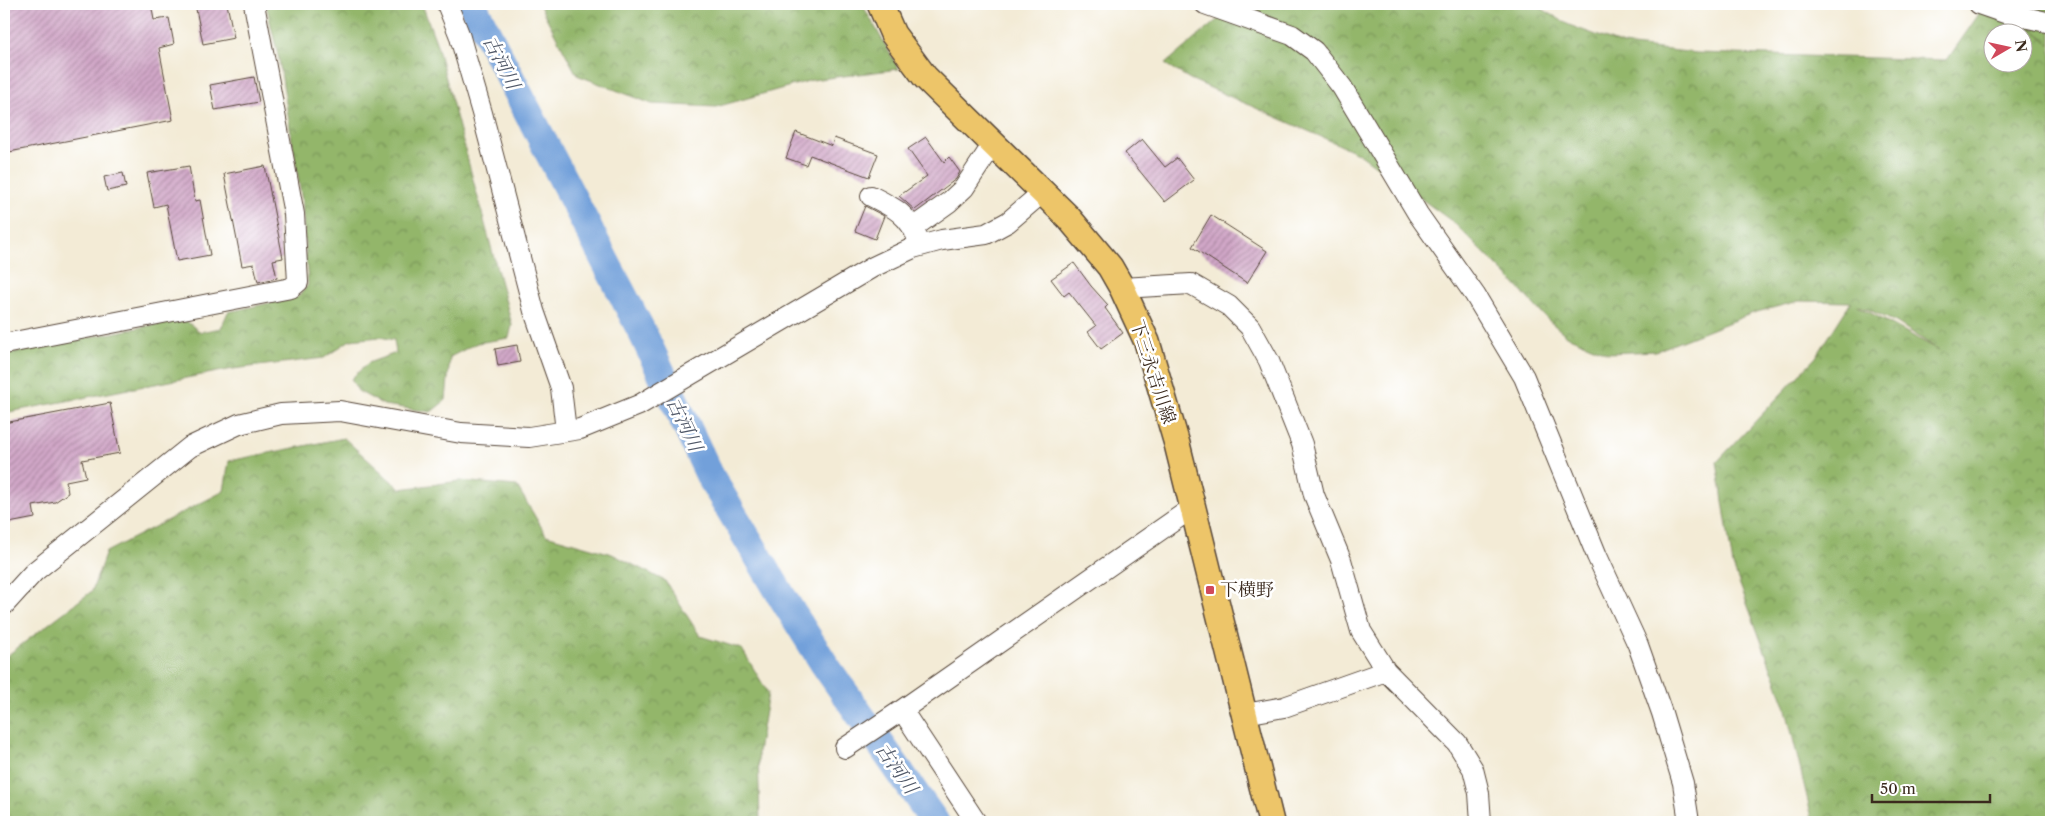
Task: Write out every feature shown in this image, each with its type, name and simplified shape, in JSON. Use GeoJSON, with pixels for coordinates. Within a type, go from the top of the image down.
{"type":"FeatureCollection","features":[{"type":"Feature","properties":{"kind":"main road","name":"下三永吉川線"},"geometry":{"type":"LineString","coordinates":[[880,4],[893,34],[925,77],[1068,217],[1110,267],[1122,288],[1147,342],[1176,444],[1271,822]]}},
{"type":"Feature","properties":{"kind":"street"},"geometry":{"type":"LineString","coordinates":[[4,344],[291,288],[298,282],[294,214],[254,4]]}},
{"type":"Feature","properties":{"kind":"street"},"geometry":{"type":"LineString","coordinates":[[447,4],[459,34],[479,104],[534,311],[561,388],[566,431]]}},
{"type":"Feature","properties":{"kind":"street"},"geometry":{"type":"LineString","coordinates":[[1205,4],[1292,35],[1314,51],[1342,87],[1418,214],[1475,295],[1524,377],[1597,556],[1638,645],[1662,713],[1683,783],[1689,822]]}},
{"type":"Feature","properties":{"kind":"street"},"geometry":{"type":"LineString","coordinates":[[1979,4],[2005,13],[2051,23]]}},
{"type":"Feature","properties":{"kind":"street"},"geometry":{"type":"LineString","coordinates":[[914,227],[949,202],[964,188],[993,144]]}},
{"type":"Feature","properties":{"kind":"street"},"geometry":{"type":"LineString","coordinates":[[4,605],[34,572],[190,447],[239,424],[281,414],[340,411],[461,433],[529,437],[580,429],[639,405],[873,267],[920,246],[942,240],[986,234],[1008,222],[1043,192]]}},
{"type":"Feature","properties":{"kind":"street"},"geometry":{"type":"LineString","coordinates":[[871,196],[896,208],[914,227],[920,246]]}},
{"type":"Feature","properties":{"kind":"street"},"geometry":{"type":"LineString","coordinates":[[1122,288],[1191,284],[1229,306],[1250,327],[1269,361],[1302,444],[1314,495],[1341,560],[1361,631],[1386,671],[1457,743],[1474,769],[1479,793],[1481,822]]}},
{"type":"Feature","properties":{"kind":"street"},"geometry":{"type":"LineString","coordinates":[[845,748],[900,712],[1192,508]]}},
{"type":"Feature","properties":{"kind":"street"},"geometry":{"type":"LineString","coordinates":[[1245,714],[1284,708],[1386,671]]}},
{"type":"Feature","properties":{"kind":"street"},"geometry":{"type":"LineString","coordinates":[[900,712],[976,822]]}},
{"type":"Feature","properties":{"kind":"green space"},"geometry":{"type":"Polygon","coordinates":[[[266,4],[422,4],[437,45],[512,325],[509,338],[477,343],[450,357],[446,400],[431,412],[384,405],[358,391],[351,379],[368,363],[396,353],[394,340],[380,337],[350,340],[324,358],[233,369],[4,413],[4,354],[184,319],[200,332],[221,328],[228,312],[298,297],[308,285],[302,201],[279,60],[266,4]]]}},
{"type":"Feature","properties":{"kind":"green space"},"geometry":{"type":"Polygon","coordinates":[[[539,4],[862,4],[899,69],[812,80],[716,107],[652,104],[577,75],[539,4]]]}},
{"type":"Feature","properties":{"kind":"green space"},"geometry":{"type":"Polygon","coordinates":[[[1236,4],[1534,4],[1569,25],[1623,45],[1697,53],[1947,60],[1986,4],[2007,4],[2026,22],[1982,22],[1982,72],[2032,72],[2032,28],[2050,45],[2032,27],[2032,22],[2028,22],[2010,4],[2051,4],[2051,822],[1813,822],[1785,705],[1733,566],[1717,462],[1816,357],[1851,302],[1799,301],[1753,313],[1656,351],[1608,353],[1567,336],[1547,319],[1453,222],[1358,153],[1190,79],[1165,64],[1236,4]],[[1858,305],[1939,350],[1896,322],[1858,305]]]}},
{"type":"Feature","properties":{"kind":"green space"},"geometry":{"type":"Polygon","coordinates":[[[344,438],[400,489],[460,481],[517,486],[546,535],[612,554],[665,581],[700,636],[742,649],[768,693],[758,752],[760,822],[4,822],[4,658],[92,591],[106,552],[224,491],[229,461],[344,438]]]}},
{"type":"Feature","properties":{"kind":"building"},"geometry":{"type":"Polygon","coordinates":[[[4,4],[151,4],[154,20],[169,18],[174,44],[159,48],[173,120],[4,153],[4,4]]]}},
{"type":"Feature","properties":{"kind":"building"},"geometry":{"type":"Polygon","coordinates":[[[195,4],[227,4],[234,38],[203,44],[195,4]]]}},
{"type":"Feature","properties":{"kind":"building"},"geometry":{"type":"Polygon","coordinates":[[[254,77],[259,102],[215,110],[210,85],[254,77]]]}},
{"type":"Feature","properties":{"kind":"building"},"geometry":{"type":"Polygon","coordinates":[[[796,132],[832,146],[834,138],[878,154],[869,177],[810,155],[806,165],[786,158],[796,132]]]}},
{"type":"Feature","properties":{"kind":"building"},"geometry":{"type":"Polygon","coordinates":[[[926,137],[944,162],[949,157],[960,172],[956,179],[915,210],[899,196],[927,176],[908,149],[926,137]]]}},
{"type":"Feature","properties":{"kind":"building"},"geometry":{"type":"Polygon","coordinates":[[[1142,139],[1165,167],[1177,158],[1194,180],[1165,202],[1125,153],[1142,139]]]}},
{"type":"Feature","properties":{"kind":"building"},"geometry":{"type":"Polygon","coordinates":[[[189,166],[195,201],[200,200],[210,255],[177,261],[166,204],[154,207],[147,173],[189,166]]]}},
{"type":"Feature","properties":{"kind":"building"},"geometry":{"type":"Polygon","coordinates":[[[265,166],[283,258],[273,260],[277,278],[258,282],[254,264],[242,266],[224,174],[265,166]]]}},
{"type":"Feature","properties":{"kind":"building"},"geometry":{"type":"Polygon","coordinates":[[[123,173],[126,187],[107,191],[104,177],[123,173]]]}},
{"type":"Feature","properties":{"kind":"building"},"geometry":{"type":"Polygon","coordinates":[[[865,206],[884,216],[875,239],[855,231],[865,206]]]}},
{"type":"Feature","properties":{"kind":"building"},"geometry":{"type":"Polygon","coordinates":[[[1211,215],[1267,251],[1247,283],[1192,247],[1211,215]]]}},
{"type":"Feature","properties":{"kind":"building"},"geometry":{"type":"Polygon","coordinates":[[[1074,263],[1108,305],[1105,308],[1123,333],[1101,349],[1088,332],[1096,326],[1069,292],[1064,296],[1051,279],[1074,263]]]}},
{"type":"Feature","properties":{"kind":"building"},"geometry":{"type":"Polygon","coordinates":[[[517,345],[520,362],[498,366],[495,349],[517,345]]]}},
{"type":"Feature","properties":{"kind":"building"},"geometry":{"type":"Polygon","coordinates":[[[110,403],[120,453],[82,460],[86,477],[66,481],[68,493],[55,502],[33,506],[35,518],[4,524],[4,423],[110,403]]]}},
{"type":"Feature","properties":{"kind":"waterway","name":"古河川"},"geometry":{"type":"LineString","coordinates":[[472,4],[643,334],[710,476],[825,665],[935,822]]}},
{"type":"Feature","properties":{"kind":"place","name":"下横野"},"geometry":{"type":"Point","coordinates":[1210,590]}}]}
